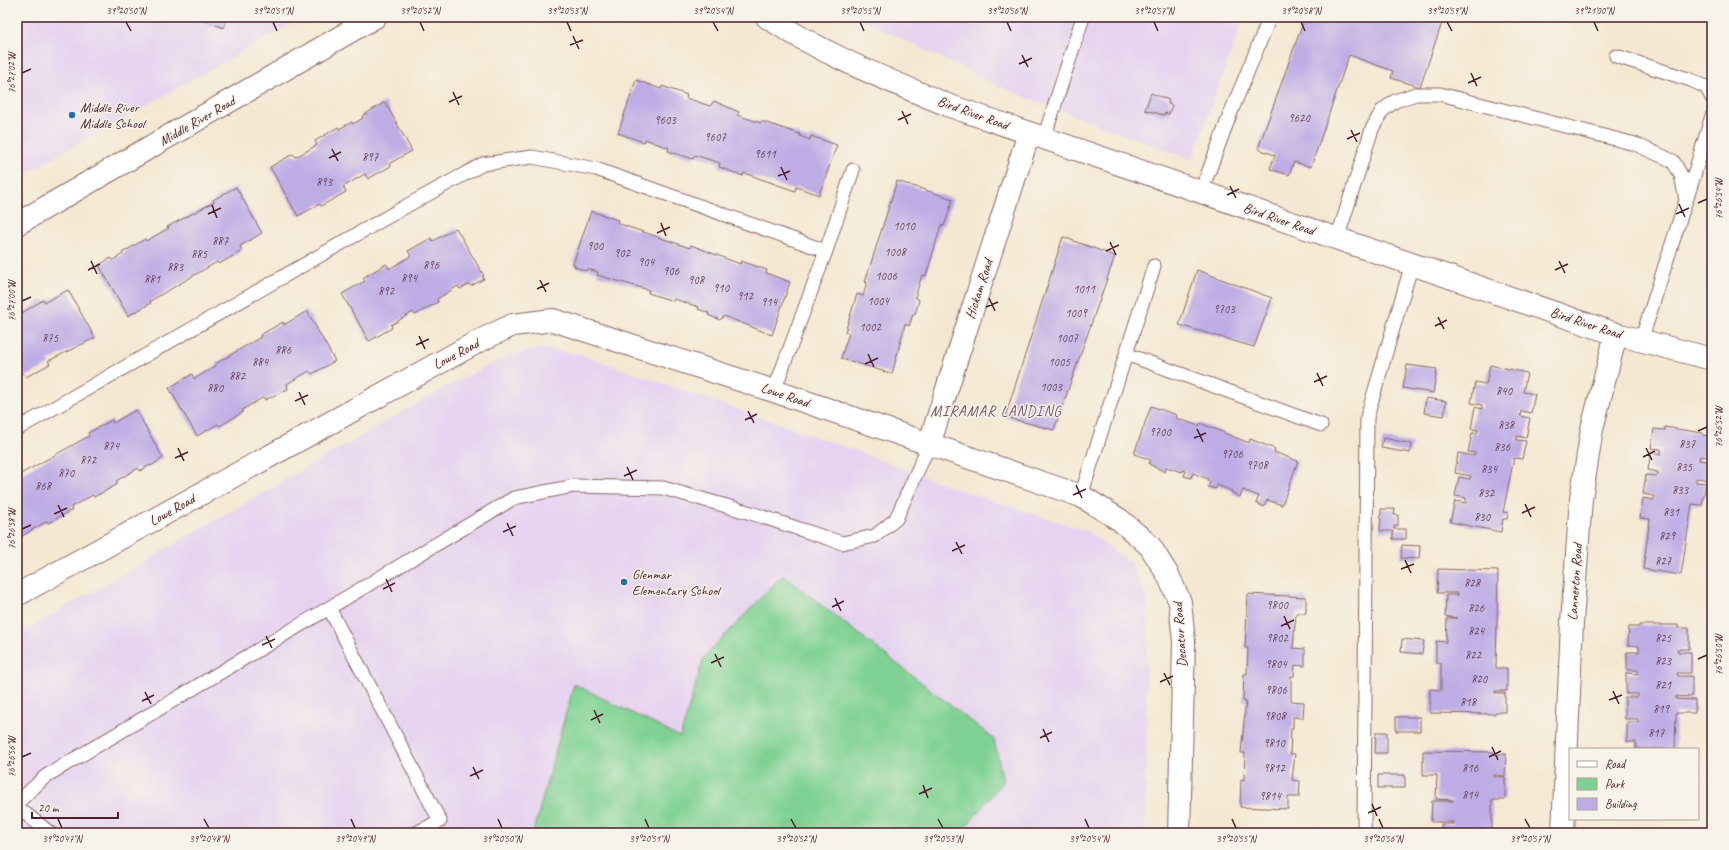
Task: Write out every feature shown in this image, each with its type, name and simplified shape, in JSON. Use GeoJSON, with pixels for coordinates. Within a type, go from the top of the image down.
{"type":"FeatureCollection","features":[{"type":"Feature","properties":{"kind":"street","name":"Middle River Road"},"geometry":{"type":"LineString","coordinates":[[17,224],[375,17]]}},
{"type":"Feature","properties":{"kind":"street","name":"Bird River Road"},"geometry":{"type":"LineString","coordinates":[[767,17],[788,30],[861,68],[950,106],[1616,334],[1712,359]]}},
{"type":"Feature","properties":{"kind":"street","name":"Hickam Road"},"geometry":{"type":"LineString","coordinates":[[930,445],[1036,136]]}},
{"type":"Feature","properties":{"kind":"street","name":"Lowe Road"},"geometry":{"type":"LineString","coordinates":[[17,595],[479,341],[513,325],[552,320],[774,391],[930,445]]}},
{"type":"Feature","properties":{"kind":"street","name":"Lannerton Road"},"geometry":{"type":"LineString","coordinates":[[1563,833],[1572,622],[1581,499],[1592,430],[1616,334]]}},
{"type":"Feature","properties":{"kind":"street","name":"Decatur Road"},"geometry":{"type":"LineString","coordinates":[[930,445],[1081,496],[1120,520],[1150,546],[1168,575],[1180,602],[1184,642],[1179,833]]}},
{"type":"Feature","properties":{"kind":"lane"},"geometry":{"type":"LineString","coordinates":[[1036,136],[1083,17]]}},
{"type":"Feature","properties":{"kind":"lane"},"geometry":{"type":"LineString","coordinates":[[1201,192],[1230,112],[1270,17]]}},
{"type":"Feature","properties":{"kind":"lane"},"geometry":{"type":"LineString","coordinates":[[1616,56],[1691,80],[1706,87],[1712,98]]}},
{"type":"Feature","properties":{"kind":"lane"},"geometry":{"type":"LineString","coordinates":[[1337,239],[1372,129],[1382,111],[1395,101],[1416,94],[1440,94],[1634,144],[1673,161],[1680,175],[1686,200]]}},
{"type":"Feature","properties":{"kind":"lane"},"geometry":{"type":"LineString","coordinates":[[1641,341],[1712,116]]}},
{"type":"Feature","properties":{"kind":"lane"},"geometry":{"type":"LineString","coordinates":[[17,429],[410,204],[483,164],[532,157],[596,169],[826,251]]}},
{"type":"Feature","properties":{"kind":"lane"},"geometry":{"type":"LineString","coordinates":[[774,391],[826,251],[853,170]]}},
{"type":"Feature","properties":{"kind":"lane"},"geometry":{"type":"LineString","coordinates":[[1364,833],[1368,417],[1412,264]]}},
{"type":"Feature","properties":{"kind":"lane"},"geometry":{"type":"LineString","coordinates":[[1081,496],[1154,266]]}},
{"type":"Feature","properties":{"kind":"lane"},"geometry":{"type":"LineString","coordinates":[[1126,354],[1321,425]]}},
{"type":"Feature","properties":{"kind":"lane"},"geometry":{"type":"LineString","coordinates":[[17,803],[46,776],[514,498],[574,486],[663,488],[752,513],[842,543],[875,536],[896,520],[930,445]]}},
{"type":"Feature","properties":{"kind":"lane"},"geometry":{"type":"LineString","coordinates":[[329,608],[440,821],[416,833]]}},
{"type":"Feature","properties":{"kind":"lane"},"geometry":{"type":"LineString","coordinates":[[17,807],[50,833]]}},
{"type":"Feature","properties":{"kind":"shaded area","name":"Middle River Middle School"},"geometry":{"type":"Polygon","coordinates":[[[17,17],[304,17],[17,178],[17,17]]]}},
{"type":"Feature","properties":{"kind":"shaded area"},"geometry":{"type":"Polygon","coordinates":[[[857,17],[1244,17],[1192,160],[1007,90],[857,17]]]}},
{"type":"Feature","properties":{"kind":"shaded area","name":"Glenmar Elementary School"},"geometry":{"type":"Polygon","coordinates":[[[542,349],[579,354],[857,451],[950,487],[1087,531],[1131,563],[1148,601],[1145,833],[17,833],[17,635],[444,388],[511,354],[542,349]]]}},
{"type":"Feature","properties":{"kind":"green space"},"geometry":{"type":"Polygon","coordinates":[[[783,575],[994,739],[1003,782],[961,833],[533,833],[574,684],[680,737],[704,657],[783,575]]]}},
{"type":"Feature","properties":{"kind":"building"},"geometry":{"type":"Polygon","coordinates":[[[194,17],[228,17],[224,28],[194,17]]]}},
{"type":"Feature","properties":{"kind":"building"},"geometry":{"type":"Polygon","coordinates":[[[1305,17],[1444,17],[1420,87],[1391,78],[1393,71],[1349,55],[1311,167],[1294,162],[1289,175],[1270,169],[1275,155],[1258,149],[1305,17]]]}},
{"type":"Feature","properties":{"kind":"building"},"geometry":{"type":"Polygon","coordinates":[[[636,80],[661,89],[662,86],[687,95],[686,98],[710,106],[714,101],[739,112],[737,115],[800,134],[800,136],[810,140],[811,136],[837,145],[819,195],[796,187],[795,191],[744,173],[743,176],[719,167],[720,163],[695,155],[693,159],[668,151],[669,148],[645,139],[644,142],[618,133],[636,80]]]}},
{"type":"Feature","properties":{"kind":"building"},"geometry":{"type":"Polygon","coordinates":[[[1151,93],[1169,100],[1168,104],[1172,105],[1169,114],[1165,113],[1164,115],[1145,110],[1151,93]]]}},
{"type":"Feature","properties":{"kind":"building"},"geometry":{"type":"Polygon","coordinates":[[[385,102],[412,151],[390,163],[391,166],[368,179],[365,174],[343,187],[346,192],[321,206],[320,204],[298,216],[270,167],[293,154],[296,157],[317,145],[315,141],[338,127],[339,129],[352,122],[353,124],[363,118],[362,116],[385,102]]]}},
{"type":"Feature","properties":{"kind":"building"},"geometry":{"type":"Polygon","coordinates":[[[897,181],[953,199],[944,226],[941,225],[926,276],[922,275],[915,297],[919,300],[915,314],[913,314],[909,326],[905,324],[892,374],[841,358],[849,333],[845,332],[857,294],[863,296],[867,282],[865,282],[897,181]]]}},
{"type":"Feature","properties":{"kind":"building"},"geometry":{"type":"Polygon","coordinates":[[[236,187],[262,233],[240,246],[242,251],[219,264],[217,262],[150,301],[151,303],[128,316],[99,265],[111,258],[113,260],[145,239],[146,241],[169,228],[167,227],[214,202],[213,200],[236,187]]]}},
{"type":"Feature","properties":{"kind":"building"},"geometry":{"type":"Polygon","coordinates":[[[591,211],[618,220],[617,223],[690,248],[691,245],[740,264],[741,261],[767,270],[766,273],[790,282],[772,335],[724,316],[720,320],[708,315],[709,313],[698,309],[699,307],[648,293],[649,290],[597,275],[598,272],[587,269],[586,271],[575,267],[573,264],[591,211]]]}},
{"type":"Feature","properties":{"kind":"building"},"geometry":{"type":"Polygon","coordinates":[[[456,228],[484,276],[482,277],[484,279],[471,286],[469,284],[460,289],[458,286],[437,299],[438,302],[415,315],[413,312],[391,325],[392,328],[369,341],[342,294],[365,281],[363,278],[386,264],[389,269],[411,256],[408,251],[431,238],[433,241],[456,228]]]}},
{"type":"Feature","properties":{"kind":"building"},"geometry":{"type":"Polygon","coordinates":[[[1063,237],[1115,256],[1054,430],[1005,417],[1063,237]]]}},
{"type":"Feature","properties":{"kind":"building"},"geometry":{"type":"Polygon","coordinates":[[[1197,270],[1272,298],[1254,347],[1179,325],[1197,270]]]}},
{"type":"Feature","properties":{"kind":"building"},"geometry":{"type":"Polygon","coordinates":[[[68,290],[95,338],[48,361],[50,364],[26,377],[23,373],[17,376],[17,316],[43,300],[45,302],[68,290]]]}},
{"type":"Feature","properties":{"kind":"building"},"geometry":{"type":"Polygon","coordinates":[[[307,311],[335,361],[312,374],[309,371],[287,384],[288,389],[265,400],[264,397],[242,410],[243,412],[220,426],[218,424],[197,436],[169,388],[192,374],[194,379],[216,366],[215,364],[261,337],[260,335],[283,322],[284,325],[307,311]]]}},
{"type":"Feature","properties":{"kind":"building"},"geometry":{"type":"Polygon","coordinates":[[[1407,365],[1437,369],[1433,393],[1403,388],[1407,365]]]}},
{"type":"Feature","properties":{"kind":"building"},"geometry":{"type":"Polygon","coordinates":[[[1490,365],[1527,373],[1523,392],[1535,394],[1531,413],[1521,411],[1520,416],[1530,418],[1526,438],[1517,436],[1516,440],[1526,441],[1522,459],[1514,458],[1503,512],[1508,513],[1507,519],[1503,519],[1501,532],[1450,522],[1455,501],[1466,503],[1466,498],[1455,496],[1459,477],[1470,479],[1471,476],[1455,473],[1458,453],[1474,456],[1475,453],[1468,452],[1472,433],[1477,433],[1478,430],[1471,429],[1475,407],[1482,409],[1482,405],[1471,403],[1475,382],[1486,384],[1490,365]]]}},
{"type":"Feature","properties":{"kind":"building"},"geometry":{"type":"Polygon","coordinates":[[[1426,398],[1446,401],[1444,416],[1424,413],[1426,398]]]}},
{"type":"Feature","properties":{"kind":"building"},"geometry":{"type":"Polygon","coordinates":[[[1151,406],[1177,415],[1176,418],[1199,426],[1200,423],[1249,443],[1250,439],[1275,449],[1274,452],[1298,461],[1282,505],[1267,500],[1264,507],[1256,503],[1259,496],[1243,490],[1240,497],[1232,493],[1232,491],[1217,485],[1216,489],[1208,487],[1210,482],[1207,481],[1208,479],[1193,473],[1191,478],[1184,476],[1186,471],[1183,470],[1182,472],[1166,467],[1165,472],[1149,464],[1151,460],[1134,454],[1151,406]]]}},
{"type":"Feature","properties":{"kind":"building"},"geometry":{"type":"Polygon","coordinates":[[[136,410],[163,458],[140,471],[138,468],[116,481],[118,484],[94,497],[93,495],[71,507],[72,510],[48,523],[47,521],[17,539],[17,476],[89,436],[88,433],[112,420],[113,423],[136,410]]]}},
{"type":"Feature","properties":{"kind":"building"},"geometry":{"type":"Polygon","coordinates":[[[1665,427],[1703,433],[1703,435],[1712,437],[1710,457],[1700,456],[1699,460],[1712,462],[1710,480],[1696,478],[1696,482],[1706,483],[1702,505],[1692,504],[1681,575],[1643,569],[1650,519],[1640,518],[1643,498],[1654,500],[1654,496],[1643,494],[1646,475],[1657,476],[1658,472],[1648,470],[1651,452],[1661,454],[1661,449],[1651,448],[1654,429],[1665,430],[1665,427]]]}},
{"type":"Feature","properties":{"kind":"building"},"geometry":{"type":"Polygon","coordinates":[[[1383,438],[1412,444],[1410,453],[1381,448],[1383,438]]]}},
{"type":"Feature","properties":{"kind":"building"},"geometry":{"type":"Polygon","coordinates":[[[1381,509],[1395,509],[1394,515],[1398,515],[1398,526],[1394,526],[1394,529],[1406,529],[1406,539],[1393,539],[1393,531],[1380,531],[1381,509]]]}},
{"type":"Feature","properties":{"kind":"building"},"geometry":{"type":"Polygon","coordinates":[[[1402,545],[1420,546],[1419,559],[1401,558],[1402,545]]]}},
{"type":"Feature","properties":{"kind":"building"},"geometry":{"type":"Polygon","coordinates":[[[1438,569],[1498,571],[1496,668],[1507,668],[1507,691],[1495,691],[1495,693],[1505,693],[1505,712],[1495,712],[1495,714],[1430,713],[1430,689],[1441,690],[1441,663],[1436,663],[1436,641],[1446,642],[1447,618],[1457,618],[1445,616],[1446,595],[1458,595],[1458,593],[1437,593],[1438,569]]]}},
{"type":"Feature","properties":{"kind":"building"},"geometry":{"type":"Polygon","coordinates":[[[1248,594],[1306,597],[1306,613],[1296,613],[1293,648],[1305,649],[1305,666],[1295,665],[1294,676],[1291,676],[1291,701],[1304,702],[1303,718],[1293,717],[1293,728],[1291,728],[1290,754],[1295,754],[1292,780],[1300,781],[1299,797],[1288,797],[1288,809],[1240,807],[1241,779],[1244,780],[1245,753],[1241,753],[1246,701],[1243,701],[1244,674],[1247,674],[1248,648],[1245,648],[1248,594]]]}},
{"type":"Feature","properties":{"kind":"building"},"geometry":{"type":"Polygon","coordinates":[[[1639,625],[1678,625],[1678,628],[1689,628],[1689,649],[1677,649],[1678,652],[1691,652],[1691,673],[1677,673],[1678,676],[1692,676],[1692,697],[1676,696],[1676,699],[1695,700],[1695,713],[1676,713],[1675,748],[1636,748],[1636,742],[1627,742],[1627,722],[1638,722],[1638,719],[1625,719],[1625,697],[1638,697],[1638,694],[1626,694],[1626,673],[1638,674],[1638,670],[1627,670],[1627,652],[1639,652],[1639,646],[1628,645],[1629,627],[1639,627],[1639,625]]]}},
{"type":"Feature","properties":{"kind":"building"},"geometry":{"type":"Polygon","coordinates":[[[1402,639],[1424,641],[1422,654],[1401,652],[1402,639]]]}},
{"type":"Feature","properties":{"kind":"building"},"geometry":{"type":"Polygon","coordinates":[[[1396,717],[1420,717],[1420,731],[1396,731],[1396,717]]]}},
{"type":"Feature","properties":{"kind":"building"},"geometry":{"type":"Polygon","coordinates":[[[1376,732],[1387,732],[1387,753],[1375,753],[1376,732]]]}},
{"type":"Feature","properties":{"kind":"building"},"geometry":{"type":"Polygon","coordinates":[[[1423,751],[1494,752],[1494,754],[1506,754],[1505,776],[1494,775],[1493,777],[1505,777],[1505,800],[1492,800],[1492,833],[1441,833],[1441,824],[1453,824],[1453,822],[1431,822],[1432,801],[1453,800],[1436,799],[1437,775],[1423,775],[1423,751]]]}},
{"type":"Feature","properties":{"kind":"building"},"geometry":{"type":"Polygon","coordinates":[[[1378,775],[1405,775],[1405,788],[1378,788],[1378,775]]]}},
{"type":"Feature","properties":{"kind":"place","name":"Middle River Middle School"},"geometry":{"type":"Point","coordinates":[72,115]}},
{"type":"Feature","properties":{"kind":"place","name":"Glenmar Elementary School"},"geometry":{"type":"Point","coordinates":[624,582]}},
{"type":"Feature","properties":{"kind":"district","name":"MIRAMAR LANDING"},"geometry":{"type":"Point","coordinates":[996,411]}}]}
